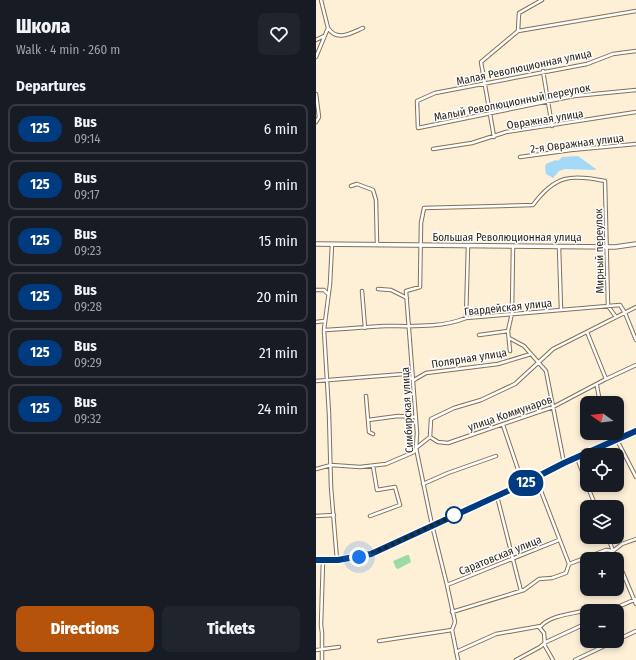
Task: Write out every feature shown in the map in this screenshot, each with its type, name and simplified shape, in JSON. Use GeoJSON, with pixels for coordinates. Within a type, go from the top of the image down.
{"type":"FeatureCollection","features":[{"type":"Feature","properties":{"kind":"main road","name":"Большая Революционная улица"},"geometry":{"type":"LineString","coordinates":[[316,244],[615,247],[636,244]]}},
{"type":"Feature","properties":{"kind":"main road"},"geometry":{"type":"LineString","coordinates":[[624,437],[636,431]]}},
{"type":"Feature","properties":{"kind":"main road"},"geometry":{"type":"LineString","coordinates":[[316,560],[338,560],[371,554],[498,496],[564,463],[617,440]]}},
{"type":"Feature","properties":{"kind":"street"},"geometry":{"type":"LineString","coordinates":[[321,0],[328,28],[331,33],[337,36],[344,36],[363,28]]}},
{"type":"Feature","properties":{"kind":"street"},"geometry":{"type":"LineString","coordinates":[[518,31],[519,13],[542,0]]}},
{"type":"Feature","properties":{"kind":"street"},"geometry":{"type":"LineString","coordinates":[[494,137],[481,62],[518,31],[636,11]]}},
{"type":"Feature","properties":{"kind":"street"},"geometry":{"type":"LineString","coordinates":[[316,57],[328,28]]}},
{"type":"Feature","properties":{"kind":"street"},"geometry":{"type":"LineString","coordinates":[[316,40],[324,36]]}},
{"type":"Feature","properties":{"kind":"street","name":"Малая Революционная улица"},"geometry":{"type":"LineString","coordinates":[[417,101],[435,93],[543,71],[587,64],[613,54],[636,51]]}},
{"type":"Feature","properties":{"kind":"street"},"geometry":{"type":"LineString","coordinates":[[543,71],[552,126]]}},
{"type":"Feature","properties":{"kind":"street","name":"Малый Революционный переулок"},"geometry":{"type":"LineString","coordinates":[[417,101],[418,128],[489,112],[548,103],[574,96],[636,90]]}},
{"type":"Feature","properties":{"kind":"street"},"geometry":{"type":"LineString","coordinates":[[316,94],[319,117],[316,122]]}},
{"type":"Feature","properties":{"kind":"street","name":"Овражная улица"},"geometry":{"type":"LineString","coordinates":[[433,149],[472,143],[506,132],[636,112]]}},
{"type":"Feature","properties":{"kind":"street","name":"2-я Овражная улица"},"geometry":{"type":"LineString","coordinates":[[520,158],[571,150],[636,144]]}},
{"type":"Feature","properties":{"kind":"street","name":"Мирный переулок"},"geometry":{"type":"LineString","coordinates":[[422,245],[421,223],[424,208],[533,205],[555,182],[581,176],[605,181],[608,306],[616,318]]}},
{"type":"Feature","properties":{"kind":"street"},"geometry":{"type":"LineString","coordinates":[[351,186],[357,184],[373,190],[376,200],[377,244]]}},
{"type":"Feature","properties":{"kind":"street"},"geometry":{"type":"LineString","coordinates":[[332,244],[324,330],[334,515],[338,560]]}},
{"type":"Feature","properties":{"kind":"street"},"geometry":{"type":"LineString","coordinates":[[407,298],[406,291],[420,287],[422,245]]}},
{"type":"Feature","properties":{"kind":"street"},"geometry":{"type":"LineString","coordinates":[[510,351],[508,331],[512,313],[513,245]]}},
{"type":"Feature","properties":{"kind":"street"},"geometry":{"type":"LineString","coordinates":[[466,318],[468,246]]}},
{"type":"Feature","properties":{"kind":"street"},"geometry":{"type":"LineString","coordinates":[[559,247],[561,310]]}},
{"type":"Feature","properties":{"kind":"street"},"geometry":{"type":"LineString","coordinates":[[378,289],[391,290],[407,298]]}},
{"type":"Feature","properties":{"kind":"street"},"geometry":{"type":"LineString","coordinates":[[316,290],[324,290],[328,294]]}},
{"type":"Feature","properties":{"kind":"street"},"geometry":{"type":"LineString","coordinates":[[362,292],[366,328]]}},
{"type":"Feature","properties":{"kind":"street","name":"Симбирская улица"},"geometry":{"type":"LineString","coordinates":[[407,298],[414,380],[416,448],[432,525],[447,585],[454,622],[452,630],[458,660]]}},
{"type":"Feature","properties":{"kind":"street","name":"Гвардейская улица"},"geometry":{"type":"LineString","coordinates":[[324,330],[410,327],[455,322],[466,318],[512,313],[620,305],[626,313]]}},
{"type":"Feature","properties":{"kind":"street"},"geometry":{"type":"LineString","coordinates":[[539,362],[553,349],[636,308]]}},
{"type":"Feature","properties":{"kind":"street"},"geometry":{"type":"LineString","coordinates":[[626,313],[636,340]]}},
{"type":"Feature","properties":{"kind":"street"},"geometry":{"type":"LineString","coordinates":[[316,322],[324,321]]}},
{"type":"Feature","properties":{"kind":"street"},"geometry":{"type":"LineString","coordinates":[[480,335],[508,331]]}},
{"type":"Feature","properties":{"kind":"street"},"geometry":{"type":"LineString","coordinates":[[587,332],[606,379]]}},
{"type":"Feature","properties":{"kind":"street"},"geometry":{"type":"LineString","coordinates":[[509,338],[524,346],[546,371],[564,463]]}},
{"type":"Feature","properties":{"kind":"street","name":"Полярная улица"},"geometry":{"type":"LineString","coordinates":[[414,380],[426,372],[498,364],[531,354]]}},
{"type":"Feature","properties":{"kind":"street","name":"улица Коммунаров"},"geometry":{"type":"LineString","coordinates":[[539,362],[515,384],[481,400],[454,408],[430,419],[430,437],[438,442],[448,443],[554,408],[597,386],[606,379],[636,365]]}},
{"type":"Feature","properties":{"kind":"street"},"geometry":{"type":"LineString","coordinates":[[316,381],[404,374],[414,380]]}},
{"type":"Feature","properties":{"kind":"street"},"geometry":{"type":"LineString","coordinates":[[597,386],[599,396]]}},
{"type":"Feature","properties":{"kind":"street"},"geometry":{"type":"LineString","coordinates":[[366,396],[369,432],[373,434]]}},
{"type":"Feature","properties":{"kind":"street"},"geometry":{"type":"LineString","coordinates":[[368,420],[398,416],[416,417]]}},
{"type":"Feature","properties":{"kind":"street"},"geometry":{"type":"LineString","coordinates":[[503,425],[523,484]]}},
{"type":"Feature","properties":{"kind":"street"},"geometry":{"type":"LineString","coordinates":[[316,469],[331,465],[360,467],[386,464],[414,452],[416,448],[430,437]]}},
{"type":"Feature","properties":{"kind":"street"},"geometry":{"type":"LineString","coordinates":[[606,440],[607,444]]}},
{"type":"Feature","properties":{"kind":"street"},"geometry":{"type":"LineString","coordinates":[[617,440],[636,477]]}},
{"type":"Feature","properties":{"kind":"street"},"geometry":{"type":"LineString","coordinates":[[423,484],[448,473],[496,456]]}},
{"type":"Feature","properties":{"kind":"street"},"geometry":{"type":"LineString","coordinates":[[577,458],[580,466]]}},
{"type":"Feature","properties":{"kind":"street"},"geometry":{"type":"LineString","coordinates":[[370,516],[400,505],[395,487],[377,490],[373,466]]}},
{"type":"Feature","properties":{"kind":"street"},"geometry":{"type":"LineString","coordinates":[[452,612],[521,591],[539,579],[552,578],[566,573],[569,564],[536,478]]}},
{"type":"Feature","properties":{"kind":"street"},"geometry":{"type":"LineString","coordinates":[[498,496],[521,591]]}},
{"type":"Feature","properties":{"kind":"street"},"geometry":{"type":"LineString","coordinates":[[316,516],[334,515]]}},
{"type":"Feature","properties":{"kind":"street"},"geometry":{"type":"LineString","coordinates":[[569,564],[606,550],[613,551],[622,544],[636,539]]}},
{"type":"Feature","properties":{"kind":"street","name":"Саратовская улица"},"geometry":{"type":"LineString","coordinates":[[447,585],[559,540]]}},
{"type":"Feature","properties":{"kind":"street"},"geometry":{"type":"LineString","coordinates":[[610,544],[613,551]]}},
{"type":"Feature","properties":{"kind":"street"},"geometry":{"type":"LineString","coordinates":[[322,660],[321,608],[323,560]]}},
{"type":"Feature","properties":{"kind":"street"},"geometry":{"type":"LineString","coordinates":[[624,575],[636,604]]}},
{"type":"Feature","properties":{"kind":"street"},"geometry":{"type":"LineString","coordinates":[[624,604],[635,599]]}},
{"type":"Feature","properties":{"kind":"street"},"geometry":{"type":"LineString","coordinates":[[316,608],[321,608]]}},
{"type":"Feature","properties":{"kind":"street"},"geometry":{"type":"LineString","coordinates":[[456,652],[496,634],[539,627],[553,619],[580,612]]}},
{"type":"Feature","properties":{"kind":"street"},"geometry":{"type":"LineString","coordinates":[[516,660],[540,647],[546,642],[580,626]]}},
{"type":"Feature","properties":{"kind":"street"},"geometry":{"type":"LineString","coordinates":[[539,627],[544,633],[546,642],[545,646],[553,660]]}},
{"type":"Feature","properties":{"kind":"street"},"geometry":{"type":"LineString","coordinates":[[379,641],[452,630]]}},
{"type":"Feature","properties":{"kind":"street"},"geometry":{"type":"LineString","coordinates":[[624,636],[636,631]]}},
{"type":"Feature","properties":{"kind":"street"},"geometry":{"type":"LineString","coordinates":[[316,650],[339,647]]}},
{"type":"Feature","properties":{"kind":"street"},"geometry":{"type":"LineString","coordinates":[[575,660],[600,648]]}},
{"type":"Feature","properties":{"kind":"green space"},"geometry":{"type":"Polygon","coordinates":[[[409,555],[411,562],[398,569],[396,568],[393,561],[409,555]]]}},
{"type":"Feature","properties":{"kind":"water"},"geometry":{"type":"Polygon","coordinates":[[[578,156],[596,169],[565,169],[559,171],[553,178],[546,174],[546,164],[556,160],[558,161],[562,157],[578,156]]]}},
{"type":"Feature","properties":{"kind":"bus line","name":"125"},"geometry":{"type":"LineString","coordinates":[[316,560],[338,560],[371,554],[536,478],[564,463],[636,431]]}},
{"type":"Feature","properties":{"kind":"route"},"geometry":{"type":"LineString","coordinates":[[359,557],[371,554],[387,547],[458,513],[454,515]]}}]}
